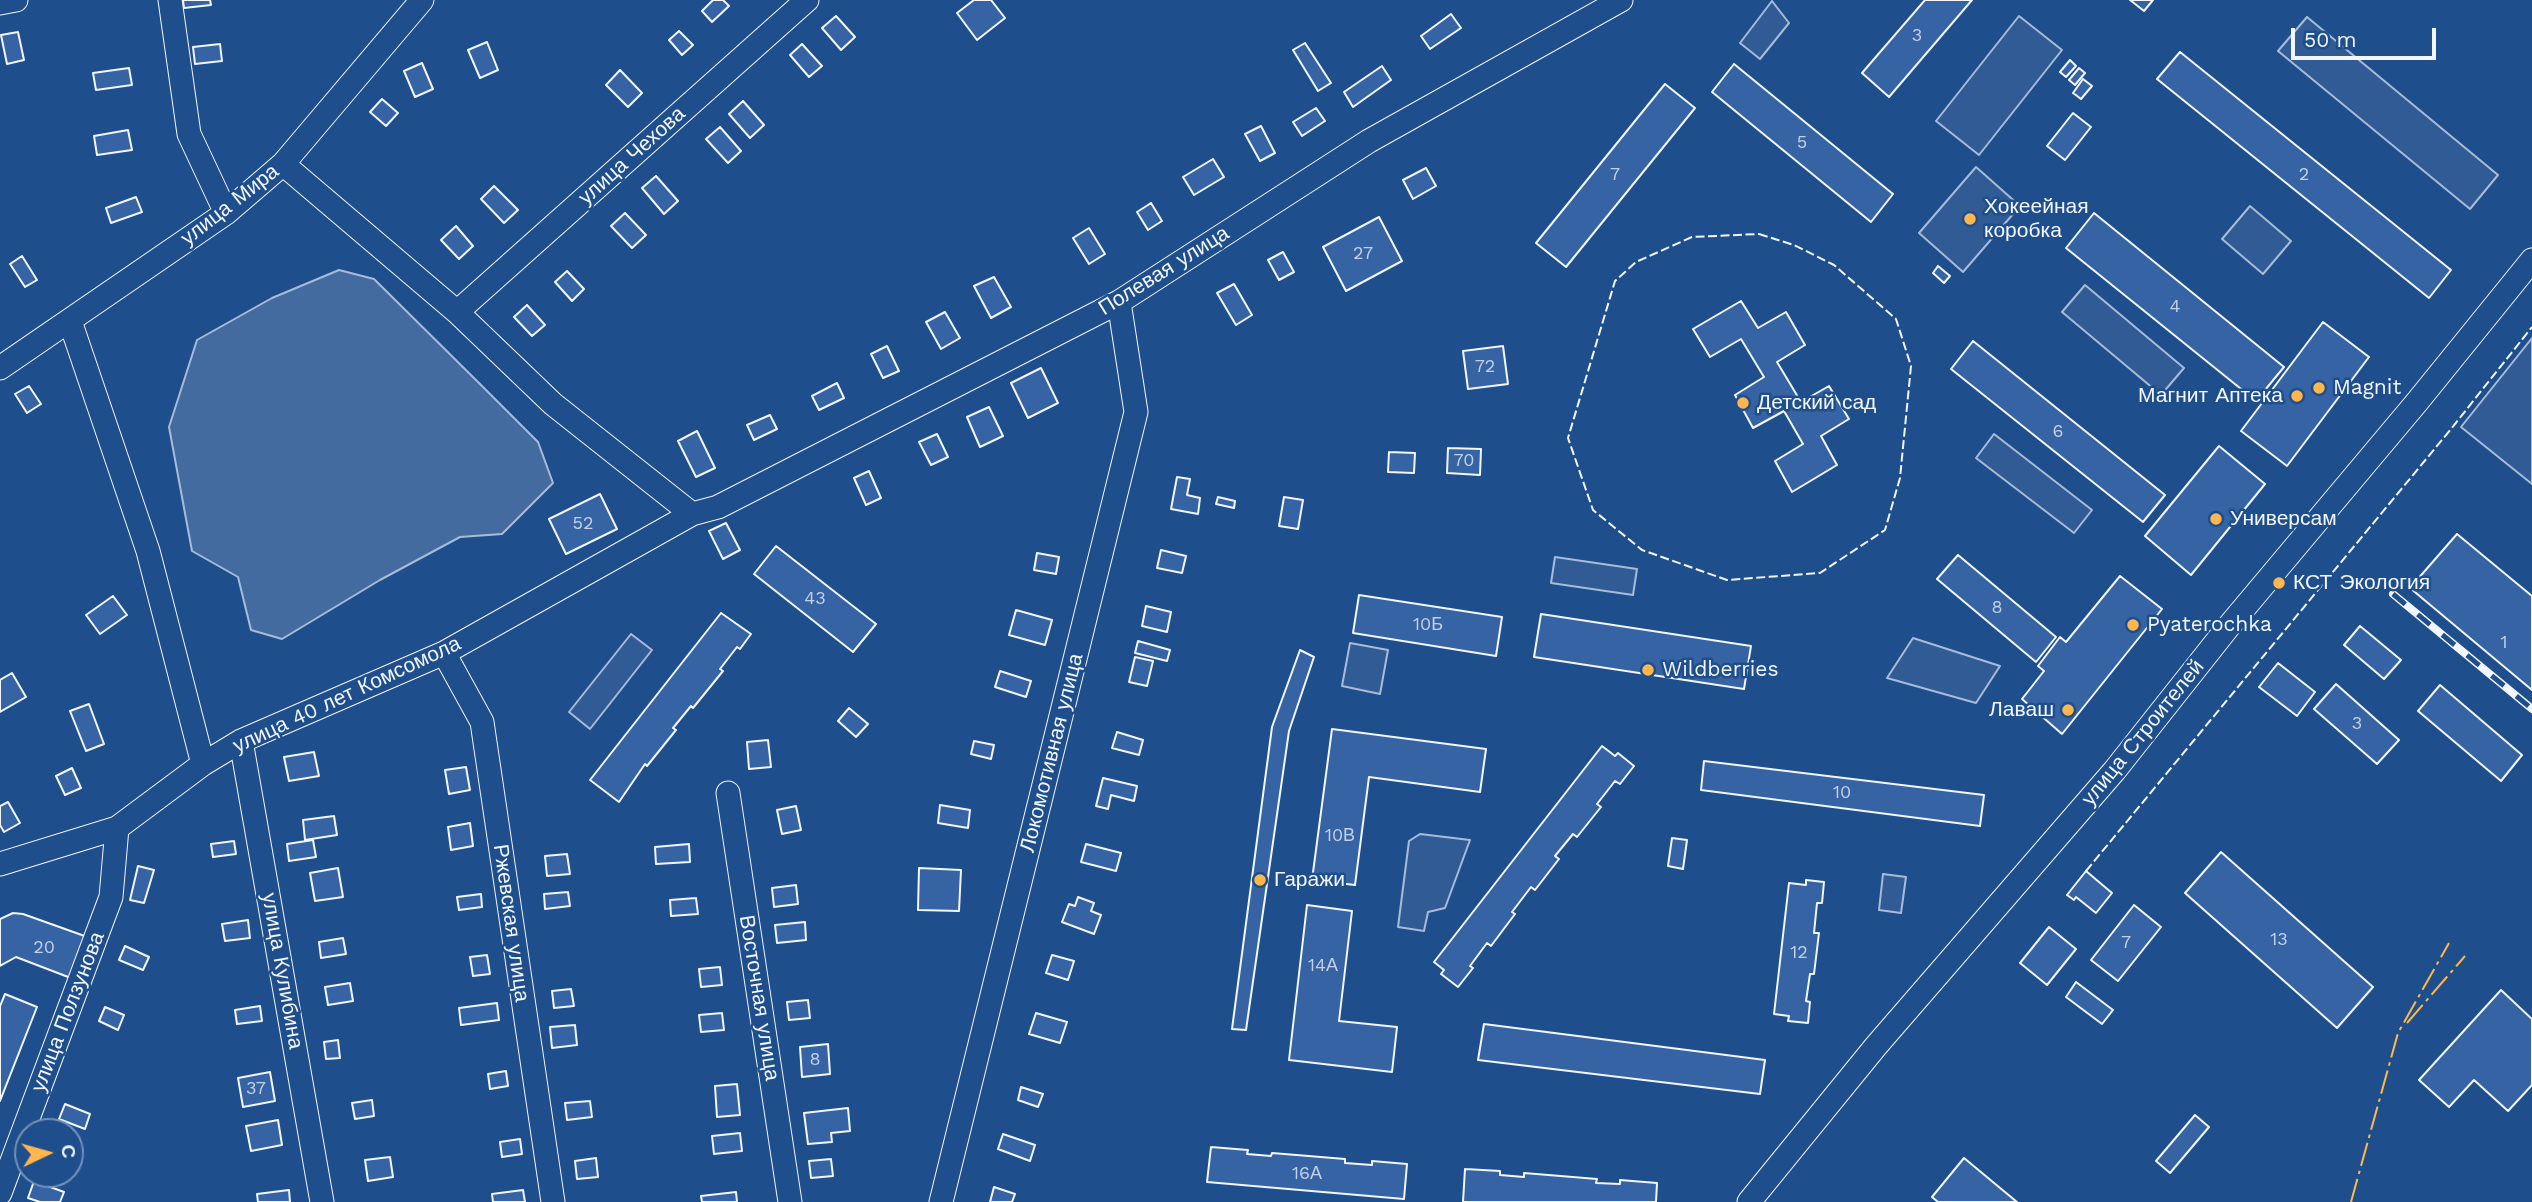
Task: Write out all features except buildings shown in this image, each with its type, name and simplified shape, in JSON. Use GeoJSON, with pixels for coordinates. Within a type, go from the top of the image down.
{"type":"FeatureCollection","features":[{"type":"Feature","properties":{"kind":"street"},"geometry":{"type":"LineString","coordinates":[[0,3],[16,0]]}},
{"type":"Feature","properties":{"kind":"street"},"geometry":{"type":"LineString","coordinates":[[170,0],[189,134],[226,213]]}},
{"type":"Feature","properties":{"kind":"street","name":"улица Мира"},"geometry":{"type":"LineString","coordinates":[[0,368],[226,213],[284,164],[422,0]]}},
{"type":"Feature","properties":{"kind":"street","name":"улица Чехова"},"geometry":{"type":"LineString","coordinates":[[457,312],[807,0]]}},
{"type":"Feature","properties":{"kind":"street","name":"Полевая улица"},"geometry":{"type":"LineString","coordinates":[[692,514],[718,507],[1119,302],[1369,141],[1621,0]]}},
{"type":"Feature","properties":{"kind":"street"},"geometry":{"type":"LineString","coordinates":[[284,164],[457,312],[553,404],[692,514]]}},
{"type":"Feature","properties":{"kind":"street","name":"улица Строителей"},"geometry":{"type":"LineString","coordinates":[[1749,1202],[1876,1046],[2115,770],[2229,625],[2417,402],[2532,260]]}},
{"type":"Feature","properties":{"kind":"street","name":"Локомотивная улица"},"geometry":{"type":"LineString","coordinates":[[941,1202],[1136,412],[1119,302]]}},
{"type":"Feature","properties":{"kind":"street"},"geometry":{"type":"LineString","coordinates":[[70,321],[148,551],[203,764]]}},
{"type":"Feature","properties":{"kind":"street","name":"улица 40 лет Комсомола"},"geometry":{"type":"LineString","coordinates":[[0,864],[117,828],[203,764],[241,741],[444,653],[692,514]]}},
{"type":"Feature","properties":{"kind":"street","name":"Ржевская улица"},"geometry":{"type":"LineString","coordinates":[[444,653],[482,722],[552,1202]]}},
{"type":"Feature","properties":{"kind":"street","name":"улица Кулибина"},"geometry":{"type":"LineString","coordinates":[[241,741],[322,1202]]}},
{"type":"Feature","properties":{"kind":"street","name":"Восточная улица"},"geometry":{"type":"LineString","coordinates":[[728,793],[790,1202]]}},
{"type":"Feature","properties":{"kind":"street","name":"улица Ползунова"},"geometry":{"type":"LineString","coordinates":[[0,1193],[111,897],[117,828]]}},
{"type":"Feature","properties":{"kind":"shaded area"},"geometry":{"type":"Polygon","coordinates":[[[1772,1],[1789,23],[1760,59],[1740,43],[1772,1]]]}},
{"type":"Feature","properties":{"kind":"shaded area"},"geometry":{"type":"Polygon","coordinates":[[[2019,16],[2062,50],[1979,155],[1936,121],[2019,16]]]}},
{"type":"Feature","properties":{"kind":"shaded area"},"geometry":{"type":"Polygon","coordinates":[[[2307,17],[2498,175],[2470,209],[2278,51],[2307,17]]]}},
{"type":"Feature","properties":{"kind":"shaded area","name":"Хокеейная коробка"},"geometry":{"type":"Polygon","coordinates":[[[1976,167],[2020,206],[1963,272],[1919,233],[1976,167]]]}},
{"type":"Feature","properties":{"kind":"shaded area"},"geometry":{"type":"Polygon","coordinates":[[[2250,206],[2291,241],[2263,274],[2222,239],[2250,206]]]}},
{"type":"Feature","properties":{"kind":"shaded area"},"geometry":{"type":"Polygon","coordinates":[[[339,270],[374,279],[481,385],[538,442],[553,483],[502,534],[460,537],[380,580],[282,639],[251,630],[238,577],[192,551],[169,427],[197,340],[272,298],[339,270]]]}},
{"type":"Feature","properties":{"kind":"shaded area"},"geometry":{"type":"Polygon","coordinates":[[[2085,285],[2184,368],[2161,395],[2062,312],[2085,285]]]}},
{"type":"Feature","properties":{"kind":"shaded area"},"geometry":{"type":"Polygon","coordinates":[[[2532,338],[2532,484],[2461,427],[2532,338]]]}},
{"type":"Feature","properties":{"kind":"shaded area"},"geometry":{"type":"Polygon","coordinates":[[[1994,434],[2092,510],[2074,533],[1976,458],[1994,434]]]}},
{"type":"Feature","properties":{"kind":"shaded area"},"geometry":{"type":"Polygon","coordinates":[[[1555,557],[1637,569],[1633,595],[1551,583],[1555,557]]]}},
{"type":"Feature","properties":{"kind":"shaded area"},"geometry":{"type":"Polygon","coordinates":[[[631,634],[652,650],[590,729],[569,712],[631,634]]]}},
{"type":"Feature","properties":{"kind":"shaded area"},"geometry":{"type":"Polygon","coordinates":[[[1913,638],[2000,666],[1976,703],[1887,678],[1913,638]]]}},
{"type":"Feature","properties":{"kind":"shaded area"},"geometry":{"type":"Polygon","coordinates":[[[1350,643],[1388,650],[1380,694],[1342,686],[1350,643]]]}},
{"type":"Feature","properties":{"kind":"shaded area"},"geometry":{"type":"Polygon","coordinates":[[[1420,834],[1470,840],[1445,908],[1428,912],[1424,931],[1398,927],[1409,841],[1420,834]]]}},
{"type":"Feature","properties":{"kind":"shaded area"},"geometry":{"type":"Polygon","coordinates":[[[1883,874],[1906,877],[1901,913],[1879,910],[1883,874]]]}},
{"type":"Feature","properties":{"kind":"railway"},"geometry":{"type":"LineString","coordinates":[[2393,594],[2532,709]]}},
{"type":"Feature","properties":{"kind":"fence"},"geometry":{"type":"LineString","coordinates":[[1759,234],[1794,245],[1834,265],[1896,319],[1911,366],[1900,478],[1885,530],[1820,573],[1727,580],[1642,550],[1593,510],[1568,438],[1615,281],[1636,262],[1692,237],[1759,234]]}},
{"type":"Feature","properties":{"kind":"fence"},"geometry":{"type":"LineString","coordinates":[[2086,871],[2532,327]]}},
{"type":"Feature","properties":{"kind":"power"},"geometry":{"type":"LineString","coordinates":[[2351,1202],[2398,1033],[2449,943]]}},
{"type":"Feature","properties":{"kind":"power"},"geometry":{"type":"LineString","coordinates":[[2407,1023],[2465,956]]}},
{"type":"Feature","properties":{"kind":"place","name":"Хокеейная коробка"},"geometry":{"type":"Point","coordinates":[1970,219]}},
{"type":"Feature","properties":{"kind":"place","name":"Magnit"},"geometry":{"type":"Point","coordinates":[2319,388]}},
{"type":"Feature","properties":{"kind":"place","name":"Магнит Аптека"},"geometry":{"type":"Point","coordinates":[2297,396]}},
{"type":"Feature","properties":{"kind":"place","name":"Детский сад"},"geometry":{"type":"Point","coordinates":[1743,403]}},
{"type":"Feature","properties":{"kind":"place","name":"Универсам"},"geometry":{"type":"Point","coordinates":[2216,519]}},
{"type":"Feature","properties":{"kind":"place","name":"КСТ Экология"},"geometry":{"type":"Point","coordinates":[2279,583]}},
{"type":"Feature","properties":{"kind":"place","name":"Pyaterochka"},"geometry":{"type":"Point","coordinates":[2133,625]}},
{"type":"Feature","properties":{"kind":"place","name":"Wildberries"},"geometry":{"type":"Point","coordinates":[1648,670]}},
{"type":"Feature","properties":{"kind":"place","name":"Лаваш"},"geometry":{"type":"Point","coordinates":[2068,710]}},
{"type":"Feature","properties":{"kind":"place","name":"Гаражи"},"geometry":{"type":"Point","coordinates":[1260,880]}}]}
